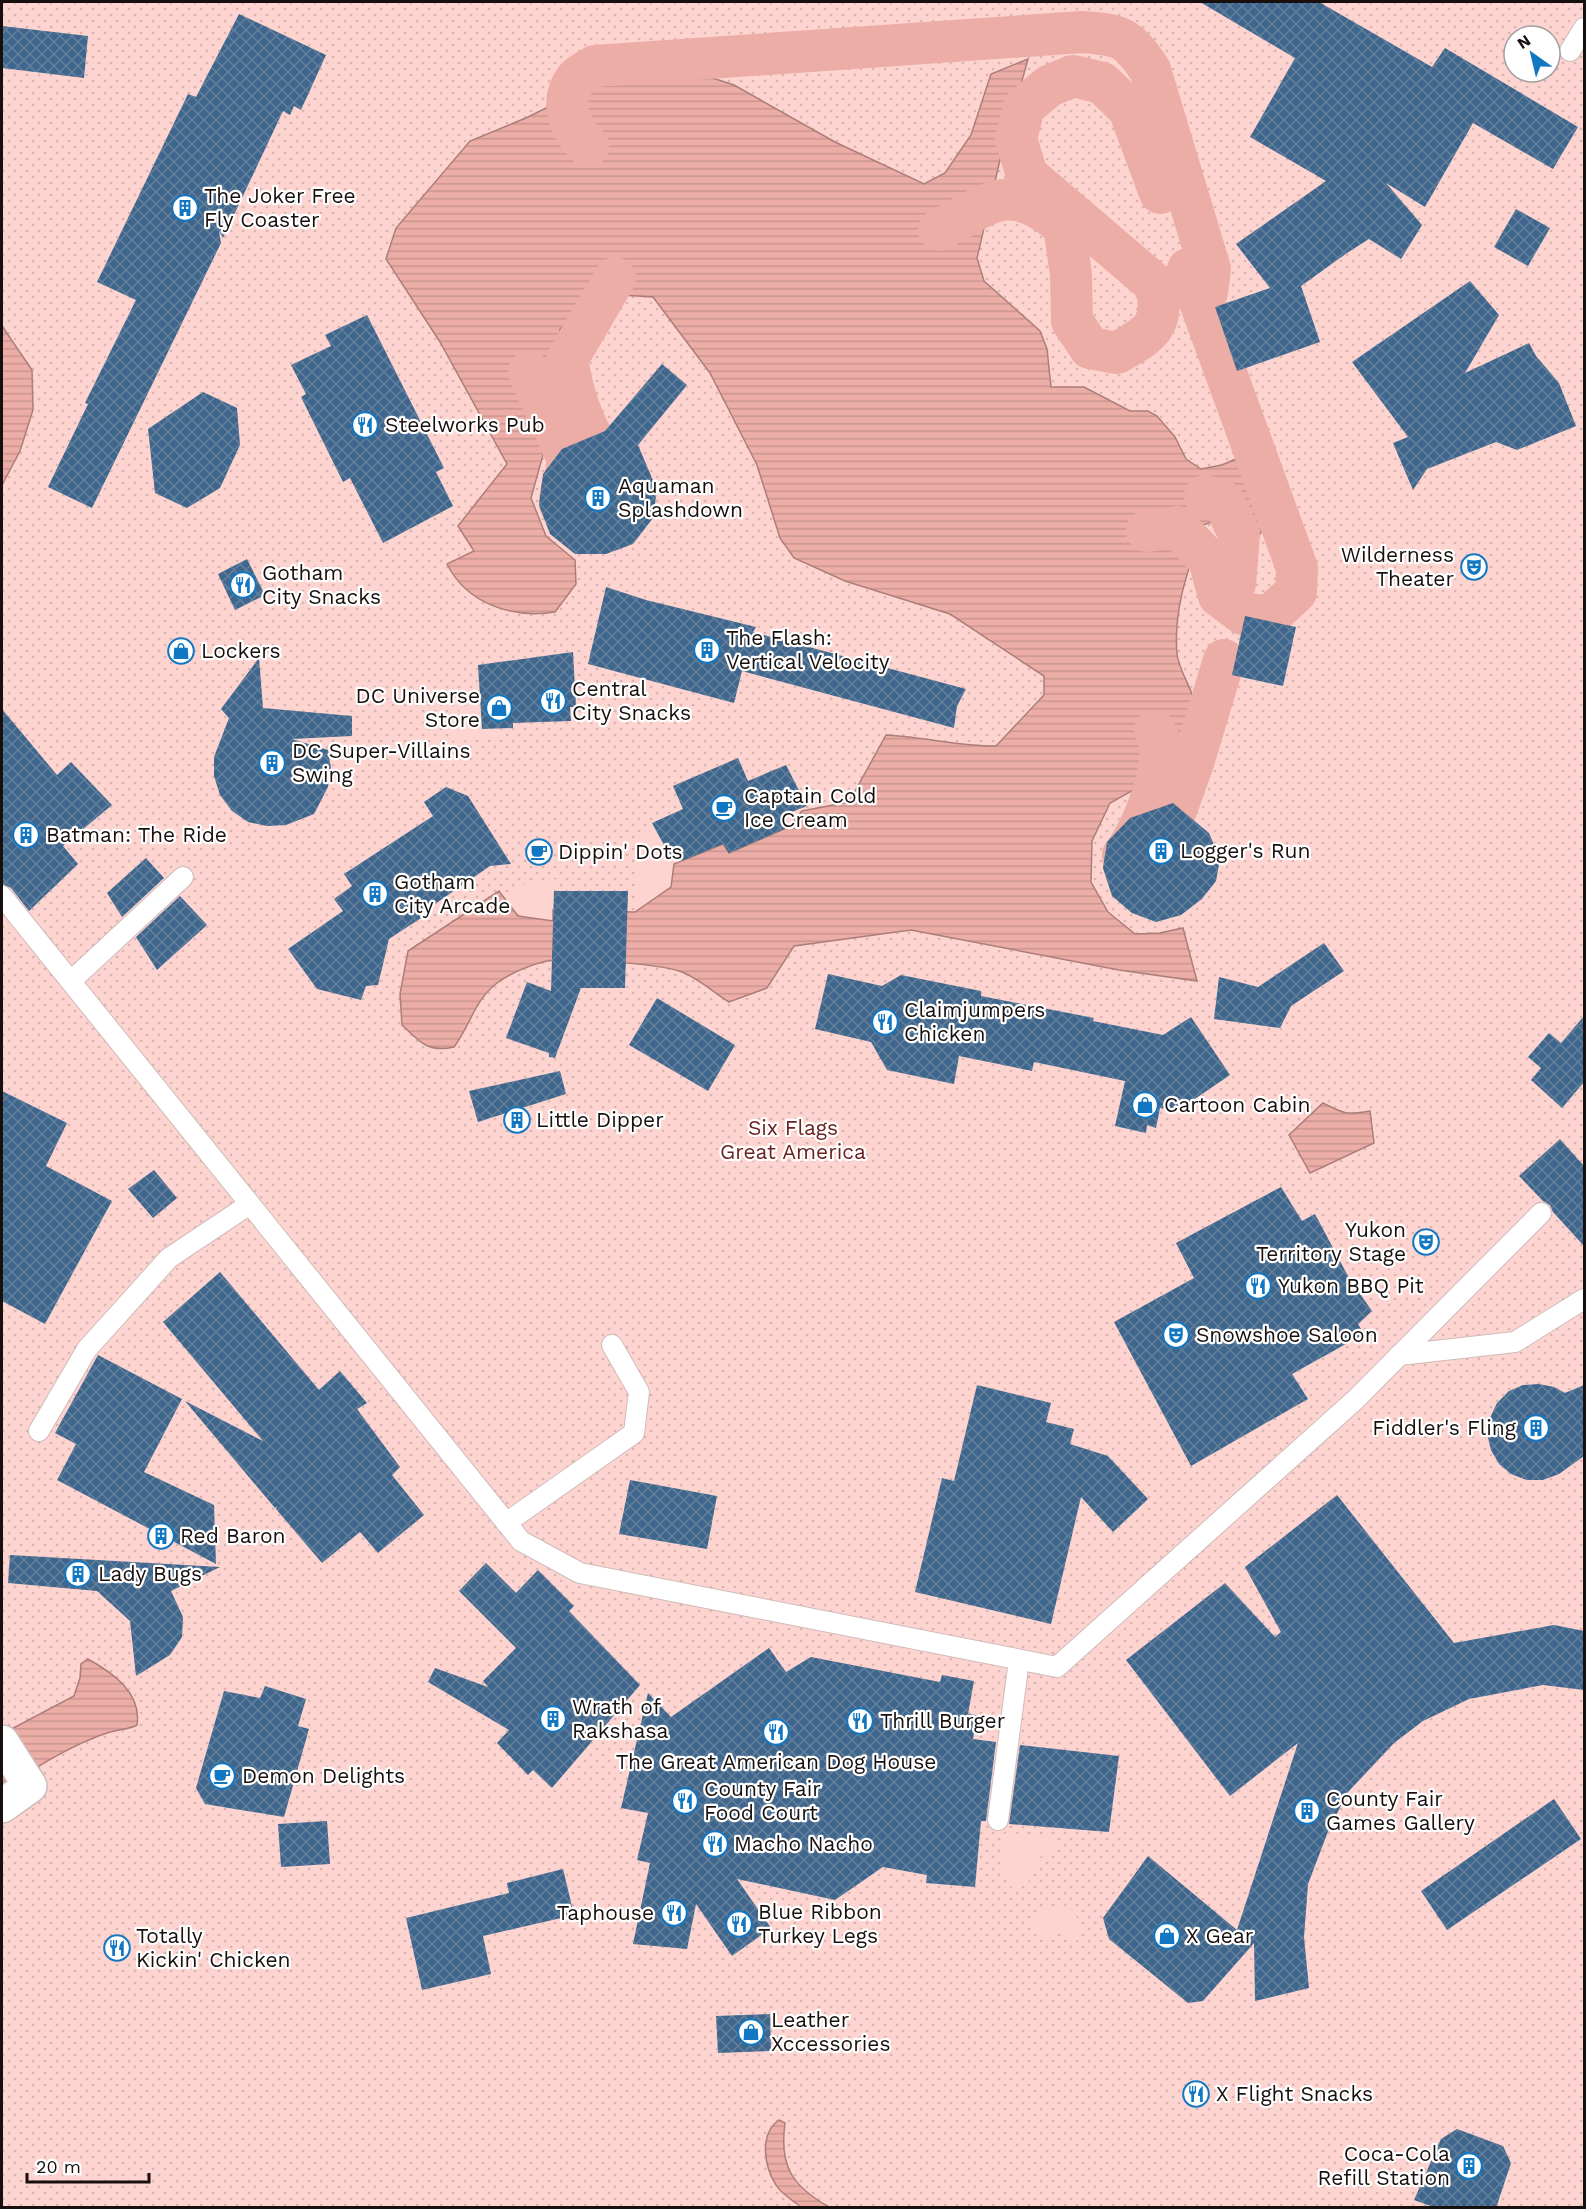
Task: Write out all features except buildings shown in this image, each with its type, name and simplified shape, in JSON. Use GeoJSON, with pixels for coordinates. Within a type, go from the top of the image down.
{"type":"FeatureCollection","features":[{"type":"Feature","properties":{"kind":"street"},"geometry":{"type":"LineString","coordinates":[[2,1742],[30,1786],[2,1806]]}},
{"type":"Feature","properties":{"kind":"lane"},"geometry":{"type":"LineString","coordinates":[[1570,51],[1584,28]]}},
{"type":"Feature","properties":{"kind":"lane"},"geometry":{"type":"LineString","coordinates":[[71,981],[183,877]]}},
{"type":"Feature","properties":{"kind":"lane"},"geometry":{"type":"LineString","coordinates":[[2,896],[521,1541],[580,1573],[1057,1667],[1355,1400],[1541,1213]]}},
{"type":"Feature","properties":{"kind":"lane"},"geometry":{"type":"LineString","coordinates":[[39,1431],[87,1348],[169,1258],[250,1204]]}},
{"type":"Feature","properties":{"kind":"lane"},"geometry":{"type":"LineString","coordinates":[[1399,1355],[1515,1342],[1584,1299]]}},
{"type":"Feature","properties":{"kind":"lane"},"geometry":{"type":"LineString","coordinates":[[506,1523],[634,1433],[639,1392],[612,1345]]}},
{"type":"Feature","properties":{"kind":"lane"},"geometry":{"type":"LineString","coordinates":[[998,1820],[1019,1660]]}},
{"type":"Feature","properties":{"kind":"green space","name":"Six Flags Great America"},"geometry":{"type":"Polygon","coordinates":[[[2,2],[1584,2],[1584,2207],[2,2208],[2,2]]]}},
{"type":"Feature","properties":{"kind":"green space"},"geometry":{"type":"Polygon","coordinates":[[[481,702],[498,728],[499,735],[495,739],[452,741],[450,729],[461,707],[481,702]]]}},
{"type":"Feature","properties":{"kind":"green space"},"geometry":{"type":"Polygon","coordinates":[[[655,828],[674,864],[671,887],[635,912],[636,840],[639,832],[655,828]]]}},
{"type":"Feature","properties":{"kind":"green space"},"geometry":{"type":"Polygon","coordinates":[[[555,879],[558,881],[554,891],[553,921],[537,921],[523,917],[512,908],[504,895],[530,882],[555,879]]]}},
{"type":"Feature","properties":{"kind":"green space"},"geometry":{"type":"Polygon","coordinates":[[[1005,1833],[1055,1836],[1053,1854],[1042,1855],[1029,1873],[1030,1880],[1016,1890],[1010,1885],[1003,1872],[1005,1833]]]}},
{"type":"Feature","properties":{"kind":"green space"},"geometry":{"type":"Polygon","coordinates":[[[1058,1905],[1070,1910],[1077,1917],[1079,1928],[1077,1941],[1052,1931],[1048,1939],[1030,1932],[1040,1914],[1058,1905]]]}},
{"type":"Feature","properties":{"kind":"shaded area"},"geometry":{"type":"Polygon","coordinates":[[[648,57],[734,85],[835,142],[924,184],[945,173],[971,135],[991,74],[1028,59],[1000,160],[977,258],[984,281],[1040,331],[1047,349],[1051,387],[1084,387],[1130,411],[1148,411],[1157,416],[1175,437],[1186,459],[1201,469],[1222,465],[1270,444],[1282,490],[1252,550],[1223,518],[1203,525],[1188,572],[1180,604],[1176,637],[1181,670],[1195,702],[1196,710],[1193,724],[1170,774],[1161,807],[1151,780],[1110,803],[1092,841],[1091,882],[1108,912],[1135,934],[1160,933],[1183,928],[1197,981],[1119,970],[911,930],[794,946],[767,988],[729,1002],[685,973],[668,968],[558,960],[527,967],[497,983],[483,997],[454,1047],[437,1048],[425,1045],[402,1025],[400,994],[408,951],[499,891],[518,916],[553,921],[553,910],[635,912],[671,887],[674,864],[723,844],[729,853],[789,827],[802,811],[849,802],[886,735],[996,746],[1044,695],[1044,676],[950,614],[845,581],[794,558],[780,538],[757,465],[710,373],[653,297],[605,294],[560,329],[561,390],[531,498],[546,536],[575,560],[576,584],[555,612],[523,613],[493,606],[466,589],[447,564],[474,551],[458,526],[507,464],[440,342],[386,259],[396,228],[470,141],[526,118],[648,57]]]}},
{"type":"Feature","properties":{"kind":"shaded area"},"geometry":{"type":"Polygon","coordinates":[[[2,326],[32,370],[33,410],[20,451],[2,485],[2,326]]]}},
{"type":"Feature","properties":{"kind":"shaded area"},"geometry":{"type":"Polygon","coordinates":[[[1323,1103],[1346,1113],[1370,1111],[1374,1143],[1310,1173],[1289,1135],[1323,1103]]]}},
{"type":"Feature","properties":{"kind":"shaded area"},"geometry":{"type":"Polygon","coordinates":[[[88,1659],[124,1685],[135,1703],[137,1725],[82,1743],[54,1757],[2,1789],[2,1734],[74,1696],[80,1678],[81,1664],[88,1659]]]}},
{"type":"Feature","properties":{"kind":"shaded area"},"geometry":{"type":"Polygon","coordinates":[[[779,2120],[785,2123],[784,2151],[791,2173],[797,2183],[829,2207],[801,2207],[776,2185],[766,2160],[766,2142],[768,2133],[779,2120]]]}},
{"type":"Feature","properties":{"kind":"waterway"},"geometry":{"type":"LineString","coordinates":[[588,146],[576,132],[567,107],[570,89],[577,78],[595,66],[1082,32],[1115,37],[1129,44],[1150,70],[1210,269],[1207,292]]}},
{"type":"Feature","properties":{"kind":"waterway"},"geometry":{"type":"LineString","coordinates":[[939,230],[988,204],[1002,200],[1015,200],[1045,212],[1064,226],[1071,274],[1072,321],[1090,348],[1117,353],[1152,328],[1158,311],[1156,285],[1027,175],[1016,139],[1024,107],[1049,86],[1073,76],[1102,83],[1129,109],[1160,193]]}},
{"type":"Feature","properties":{"kind":"waterway"},"geometry":{"type":"LineString","coordinates":[[1147,531],[1177,527],[1209,560],[1219,596],[1243,614],[1270,616],[1296,592],[1297,568],[1188,269]]}},
{"type":"Feature","properties":{"kind":"waterway"},"geometry":{"type":"LineString","coordinates":[[615,278],[567,360],[578,406],[587,428],[602,453],[622,469],[629,478]]}},
{"type":"Feature","properties":{"kind":"waterway"},"geometry":{"type":"LineString","coordinates":[[529,372],[567,457],[560,504]]}},
{"type":"Feature","properties":{"kind":"waterway"},"geometry":{"type":"LineString","coordinates":[[1205,496],[1224,502],[1239,534],[1235,584]]}},
{"type":"Feature","properties":{"kind":"waterway"},"geometry":{"type":"LineString","coordinates":[[1186,857],[1184,847],[1170,827],[1193,763],[1224,660]]}},
{"type":"Feature","properties":{"kind":"waterway"},"geometry":{"type":"LineString","coordinates":[[1124,863],[1123,855],[1146,813],[1158,776],[1160,743],[1155,731]]}},
{"type":"Feature","properties":{"kind":"place","name":"The Joker Free Fly Coaster"},"geometry":{"type":"Point","coordinates":[185,208]}},
{"type":"Feature","properties":{"kind":"place","name":"Steelworks Pub"},"geometry":{"type":"Point","coordinates":[365,425]}},
{"type":"Feature","properties":{"kind":"place","name":"Aquaman Splashdown"},"geometry":{"type":"Point","coordinates":[598,498]}},
{"type":"Feature","properties":{"kind":"place","name":"Wilderness Theater"},"geometry":{"type":"Point","coordinates":[1474,567]}},
{"type":"Feature","properties":{"kind":"place","name":"Gotham City Snacks"},"geometry":{"type":"Point","coordinates":[243,585]}},
{"type":"Feature","properties":{"kind":"place","name":"The Flash: Vertical Velocity"},"geometry":{"type":"Point","coordinates":[707,650]}},
{"type":"Feature","properties":{"kind":"place","name":"Lockers"},"geometry":{"type":"Point","coordinates":[181,651]}},
{"type":"Feature","properties":{"kind":"place","name":"Central City Snacks"},"geometry":{"type":"Point","coordinates":[553,701]}},
{"type":"Feature","properties":{"kind":"place","name":"DC Universe Store"},"geometry":{"type":"Point","coordinates":[499,708]}},
{"type":"Feature","properties":{"kind":"place","name":"DC Super-Villains Swing"},"geometry":{"type":"Point","coordinates":[272,763]}},
{"type":"Feature","properties":{"kind":"place","name":"Captain Cold Ice Cream"},"geometry":{"type":"Point","coordinates":[724,808]}},
{"type":"Feature","properties":{"kind":"place","name":"Batman: The Ride"},"geometry":{"type":"Point","coordinates":[26,835]}},
{"type":"Feature","properties":{"kind":"place","name":"Logger's Run"},"geometry":{"type":"Point","coordinates":[1161,851]}},
{"type":"Feature","properties":{"kind":"place","name":"Dippin' Dots"},"geometry":{"type":"Point","coordinates":[539,852]}},
{"type":"Feature","properties":{"kind":"place","name":"Gotham City Arcade"},"geometry":{"type":"Point","coordinates":[375,894]}},
{"type":"Feature","properties":{"kind":"place","name":"Claimjumpers Chicken"},"geometry":{"type":"Point","coordinates":[885,1022]}},
{"type":"Feature","properties":{"kind":"place","name":"Cartoon Cabin"},"geometry":{"type":"Point","coordinates":[1145,1105]}},
{"type":"Feature","properties":{"kind":"place","name":"Little Dipper"},"geometry":{"type":"Point","coordinates":[517,1120]}},
{"type":"Feature","properties":{"kind":"place","name":"Yukon Territory Stage"},"geometry":{"type":"Point","coordinates":[1426,1242]}},
{"type":"Feature","properties":{"kind":"place","name":"Yukon BBQ Pit"},"geometry":{"type":"Point","coordinates":[1258,1286]}},
{"type":"Feature","properties":{"kind":"place","name":"Snowshoe Saloon"},"geometry":{"type":"Point","coordinates":[1176,1335]}},
{"type":"Feature","properties":{"kind":"place","name":"Fiddler's Fling"},"geometry":{"type":"Point","coordinates":[1536,1428]}},
{"type":"Feature","properties":{"kind":"place","name":"Red Baron"},"geometry":{"type":"Point","coordinates":[161,1536]}},
{"type":"Feature","properties":{"kind":"place","name":"Lady Bugs"},"geometry":{"type":"Point","coordinates":[78,1574]}},
{"type":"Feature","properties":{"kind":"place","name":"Wrath of Rakshasa"},"geometry":{"type":"Point","coordinates":[553,1719]}},
{"type":"Feature","properties":{"kind":"place","name":"Thrill Burger"},"geometry":{"type":"Point","coordinates":[860,1721]}},
{"type":"Feature","properties":{"kind":"place","name":"The Great American Dog House"},"geometry":{"type":"Point","coordinates":[776,1732]}},
{"type":"Feature","properties":{"kind":"place","name":"Demon Delights"},"geometry":{"type":"Point","coordinates":[222,1776]}},
{"type":"Feature","properties":{"kind":"place","name":"County Fair Food Court"},"geometry":{"type":"Point","coordinates":[685,1801]}},
{"type":"Feature","properties":{"kind":"place","name":"County Fair Games Gallery"},"geometry":{"type":"Point","coordinates":[1307,1811]}},
{"type":"Feature","properties":{"kind":"place","name":"Macho Nacho"},"geometry":{"type":"Point","coordinates":[715,1844]}},
{"type":"Feature","properties":{"kind":"place","name":"Taphouse"},"geometry":{"type":"Point","coordinates":[674,1913]}},
{"type":"Feature","properties":{"kind":"place","name":"Blue Ribbon Turkey Legs"},"geometry":{"type":"Point","coordinates":[739,1924]}},
{"type":"Feature","properties":{"kind":"place","name":"X Gear"},"geometry":{"type":"Point","coordinates":[1167,1936]}},
{"type":"Feature","properties":{"kind":"place","name":"Totally Kickin' Chicken"},"geometry":{"type":"Point","coordinates":[117,1948]}},
{"type":"Feature","properties":{"kind":"place","name":"Leather Xccessories"},"geometry":{"type":"Point","coordinates":[751,2032]}},
{"type":"Feature","properties":{"kind":"place","name":"X Flight Snacks"},"geometry":{"type":"Point","coordinates":[1196,2094]}},
{"type":"Feature","properties":{"kind":"place","name":"Coca-Cola Refill Station"},"geometry":{"type":"Point","coordinates":[1469,2166]}}]}
